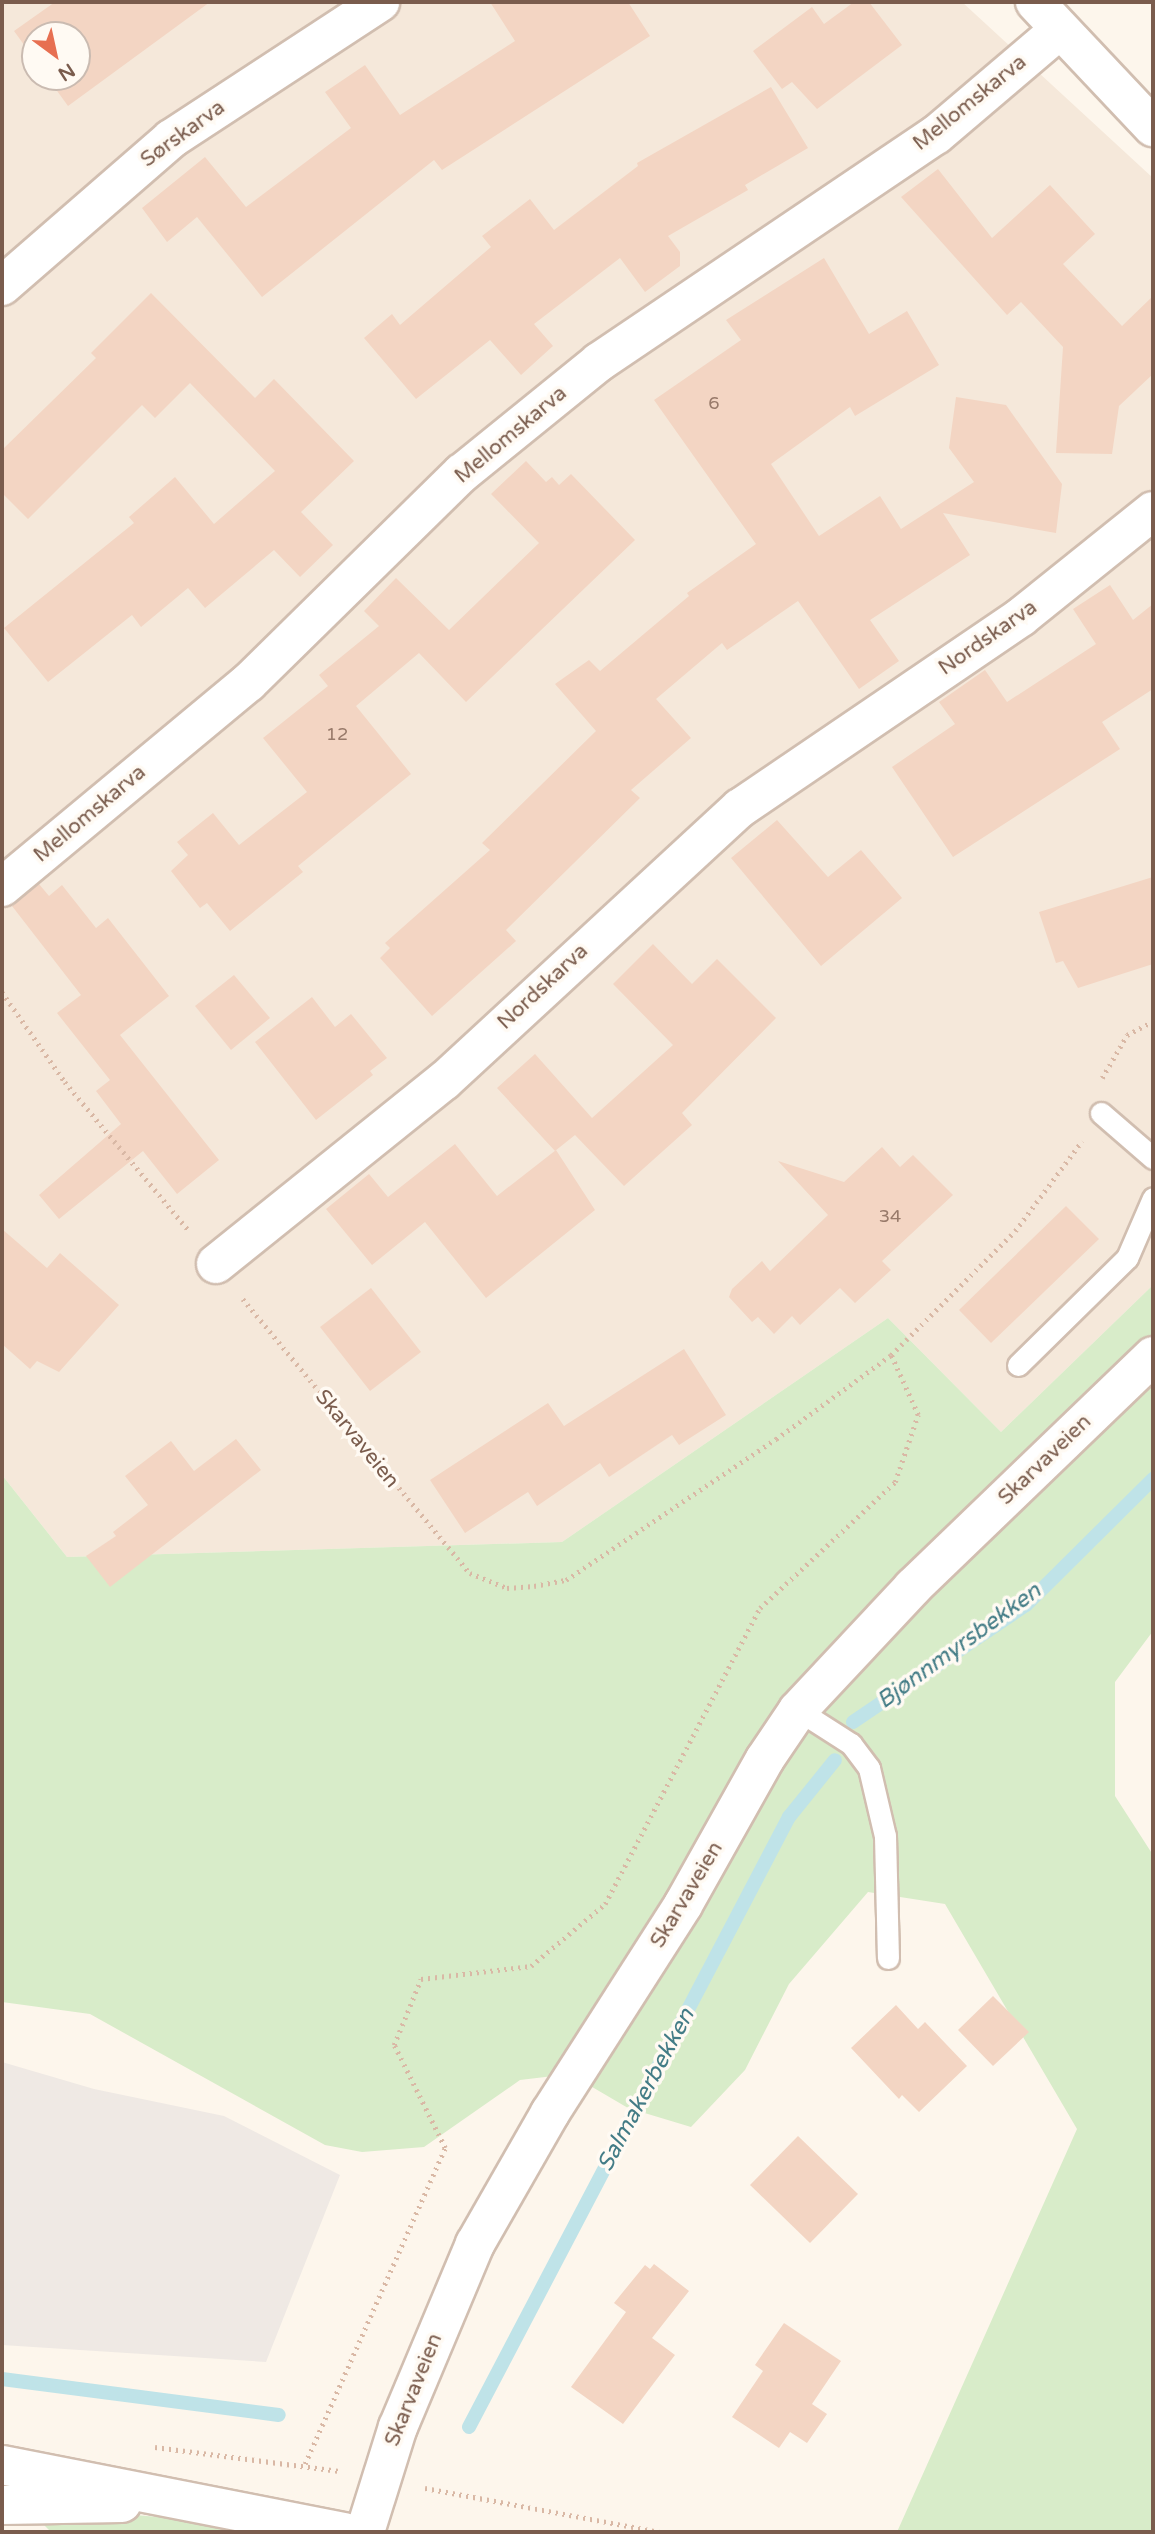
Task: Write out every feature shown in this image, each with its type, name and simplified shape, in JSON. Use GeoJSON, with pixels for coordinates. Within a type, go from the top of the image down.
{"type":"FeatureCollection","features":[{"type":"Feature","properties":{"kind":"street","name":"Sørskarva"},"geometry":{"type":"LineString","coordinates":[[2,286],[172,139],[380,2]]}},
{"type":"Feature","properties":{"kind":"street"},"geometry":{"type":"LineString","coordinates":[[1046,16],[1153,127]]}},
{"type":"Feature","properties":{"kind":"street","name":"Mellomskarva"},"geometry":{"type":"LineString","coordinates":[[2,887],[248,684],[462,473],[599,362],[936,135],[1046,16]]}},
{"type":"Feature","properties":{"kind":"street","name":"Nordskarva"},"geometry":{"type":"LineString","coordinates":[[216,1264],[444,1081],[740,808],[1021,617],[1153,511]]}},
{"type":"Feature","properties":{"kind":"street","name":"Skarvaveien"},"geometry":{"type":"LineString","coordinates":[[365,2532],[378,2479],[475,2244],[798,1710],[913,1587],[1153,1356]]}},
{"type":"Feature","properties":{"kind":"street"},"geometry":{"type":"LineString","coordinates":[[2,2465],[31,2467],[173,2502],[344,2532]]}},
{"type":"Feature","properties":{"kind":"street"},"geometry":{"type":"LineString","coordinates":[[2,2505],[173,2502]]}},
{"type":"Feature","properties":{"kind":"lane"},"geometry":{"type":"LineString","coordinates":[[1101,1113],[1153,1158]]}},
{"type":"Feature","properties":{"kind":"lane"},"geometry":{"type":"LineString","coordinates":[[1018,1366],[1126,1258],[1153,1198]]}},
{"type":"Feature","properties":{"kind":"lane"},"geometry":{"type":"LineString","coordinates":[[798,1710],[850,1744],[869,1768],[885,1836],[888,1958]]}},
{"type":"Feature","properties":{"kind":"path"},"geometry":{"type":"LineString","coordinates":[[2,992],[65,1082],[216,1264]]}},
{"type":"Feature","properties":{"kind":"path"},"geometry":{"type":"LineString","coordinates":[[1101,1113],[1102,1077],[1127,1035],[1153,1021]]}},
{"type":"Feature","properties":{"kind":"path","name":"Skarvaveien"},"geometry":{"type":"LineString","coordinates":[[216,1264],[443,1544],[470,1573],[507,1588],[566,1580],[891,1355],[1015,1231],[1101,1113]]}},
{"type":"Feature","properties":{"kind":"path"},"geometry":{"type":"LineString","coordinates":[[305,2464],[445,2148],[394,2045],[421,1979],[531,1966],[604,1904],[760,1608],[895,1482],[918,1415],[891,1355]]}},
{"type":"Feature","properties":{"kind":"path"},"geometry":{"type":"LineString","coordinates":[[139,2445],[305,2464],[661,2532]]}},
{"type":"Feature","properties":{"kind":"shaded area"},"geometry":{"type":"Polygon","coordinates":[[[2,2],[962,2],[1153,178],[1153,1285],[1001,1432],[888,1318],[562,1542],[67,1557],[2,1475],[2,2]]]}},
{"type":"Feature","properties":{"kind":"shaded area"},"geometry":{"type":"Polygon","coordinates":[[[2,2062],[94,2089],[224,2116],[340,2175],[266,2362],[2,2345],[2,2062]]]}},
{"type":"Feature","properties":{"kind":"green space"},"geometry":{"type":"Polygon","coordinates":[[[1153,1285],[1153,1631],[1115,1682],[1115,1796],[1153,1855],[1153,2532],[897,2532],[1077,2129],[945,1904],[868,1892],[789,1984],[745,2070],[691,2127],[628,2108],[570,2074],[520,2080],[424,2147],[362,2152],[325,2145],[90,2014],[2,2002],[2,1475],[67,1557],[562,1542],[888,1318],[1001,1432],[1153,1285]]]}},
{"type":"Feature","properties":{"kind":"green space"},"geometry":{"type":"Polygon","coordinates":[[[25,2506],[340,2532],[51,2532],[25,2506]]]}},
{"type":"Feature","properties":{"kind":"building"},"geometry":{"type":"Polygon","coordinates":[[[55,2],[210,2],[91,89],[91,21],[28,21],[55,2]]]}},
{"type":"Feature","properties":{"kind":"building"},"geometry":{"type":"Polygon","coordinates":[[[490,2],[628,2],[650,36],[442,170],[434,160],[262,297],[197,217],[167,242],[142,208],[205,157],[246,207],[351,128],[325,92],[365,65],[400,115],[515,41],[490,2]]]}},
{"type":"Feature","properties":{"kind":"building"},"geometry":{"type":"Polygon","coordinates":[[[854,2],[869,2],[902,45],[817,109],[792,82],[782,89],[753,51],[812,7],[824,24],[854,2]]]}},
{"type":"Feature","properties":{"kind":"building"},"geometry":{"type":"Polygon","coordinates":[[[21,26],[21,41],[14,31],[21,26]]]}},
{"type":"Feature","properties":{"kind":"building"},"geometry":{"type":"Polygon","coordinates":[[[771,87],[808,148],[745,185],[748,190],[668,236],[680,252],[680,266],[645,292],[620,258],[534,324],[553,346],[521,375],[490,340],[416,399],[364,338],[392,314],[400,325],[491,247],[482,236],[530,199],[554,230],[638,166],[637,163],[771,87]]]}},
{"type":"Feature","properties":{"kind":"building"},"geometry":{"type":"Polygon","coordinates":[[[57,91],[88,91],[68,106],[57,91]]]}},
{"type":"Feature","properties":{"kind":"building"},"geometry":{"type":"Polygon","coordinates":[[[938,169],[992,238],[1050,185],[1095,234],[1063,264],[1122,326],[1153,296],[1153,374],[1119,406],[1112,454],[1056,453],[1063,347],[1021,302],[1007,315],[901,197],[938,169]]]}},
{"type":"Feature","properties":{"kind":"building"},"geometry":{"type":"Polygon","coordinates":[[[824,258],[869,334],[907,311],[939,365],[855,416],[850,407],[771,464],[819,536],[880,496],[901,529],[974,482],[949,448],[956,397],[1006,405],[1062,484],[1056,533],[943,513],[970,555],[870,620],[899,661],[859,689],[798,601],[727,650],[722,643],[656,699],[691,738],[631,790],[640,798],[506,930],[516,941],[432,1016],[380,958],[390,948],[385,943],[490,850],[482,843],[596,731],[555,684],[589,660],[600,671],[689,596],[687,593],[756,544],[654,400],[741,340],[726,320],[824,258]]]}},
{"type":"Feature","properties":{"kind":"building"},"geometry":{"type":"Polygon","coordinates":[[[151,293],[255,398],[274,379],[354,461],[301,512],[333,545],[300,577],[274,550],[205,608],[188,588],[141,627],[132,615],[48,682],[4,628],[134,523],[129,517],[175,477],[214,524],[275,471],[190,383],[155,418],[142,405],[28,519],[2,493],[2,450],[96,358],[91,353],[151,293]]]}},
{"type":"Feature","properties":{"kind":"building"},"geometry":{"type":"Polygon","coordinates":[[[526,461],[546,482],[552,477],[559,485],[571,474],[635,540],[466,702],[419,653],[356,706],[411,774],[298,866],[303,872],[230,931],[207,903],[200,908],[171,871],[188,855],[177,842],[213,813],[239,845],[307,792],[263,738],[328,686],[319,675],[379,626],[364,611],[396,578],[449,630],[539,543],[491,494],[526,461]]]}},
{"type":"Feature","properties":{"kind":"building"},"geometry":{"type":"Polygon","coordinates":[[[1110,585],[1133,620],[1153,604],[1153,689],[1102,722],[1120,749],[953,857],[892,767],[955,724],[939,702],[985,670],[1007,702],[1096,644],[1073,609],[1110,585]]]}},
{"type":"Feature","properties":{"kind":"building"},"geometry":{"type":"Polygon","coordinates":[[[777,820],[828,877],[861,850],[902,898],[821,966],[731,858],[777,820]]]}},
{"type":"Feature","properties":{"kind":"building"},"geometry":{"type":"Polygon","coordinates":[[[1153,877],[1153,964],[1078,988],[1063,961],[1056,963],[1039,912],[1153,877]]]}},
{"type":"Feature","properties":{"kind":"building"},"geometry":{"type":"Polygon","coordinates":[[[39,884],[49,896],[62,885],[96,928],[108,918],[169,996],[120,1035],[219,1160],[177,1194],[143,1151],[59,1219],[39,1195],[121,1124],[96,1091],[110,1080],[57,1013],[81,995],[12,906],[39,884]]]}},
{"type":"Feature","properties":{"kind":"building"},"geometry":{"type":"Polygon","coordinates":[[[653,944],[692,984],[717,959],[776,1018],[682,1113],[692,1125],[624,1186],[575,1135],[555,1151],[497,1088],[535,1054],[592,1118],[673,1045],[613,984],[653,944]]]}},
{"type":"Feature","properties":{"kind":"building"},"geometry":{"type":"Polygon","coordinates":[[[234,975],[270,1018],[231,1050],[195,1006],[234,975]]]}},
{"type":"Feature","properties":{"kind":"building"},"geometry":{"type":"Polygon","coordinates":[[[312,997],[335,1027],[351,1014],[387,1058],[370,1071],[373,1075],[316,1120],[255,1042],[312,997]]]}},
{"type":"Feature","properties":{"kind":"building"},"geometry":{"type":"Polygon","coordinates":[[[455,1144],[497,1196],[556,1150],[595,1210],[486,1298],[425,1222],[372,1265],[326,1209],[369,1174],[388,1197],[455,1144]]]}},
{"type":"Feature","properties":{"kind":"building"},"geometry":{"type":"Polygon","coordinates":[[[882,1147],[900,1167],[913,1155],[953,1195],[882,1261],[891,1270],[855,1303],[840,1288],[800,1325],[792,1316],[774,1334],[758,1317],[752,1322],[729,1297],[732,1289],[762,1261],[770,1271],[828,1215],[778,1161],[844,1182],[882,1147]]]}},
{"type":"Feature","properties":{"kind":"building"},"geometry":{"type":"Polygon","coordinates":[[[1066,1206],[1099,1239],[991,1343],[959,1310],[1066,1206]]]}},
{"type":"Feature","properties":{"kind":"building"},"geometry":{"type":"Polygon","coordinates":[[[2,1229],[47,1268],[60,1253],[119,1305],[59,1372],[37,1361],[30,1369],[2,1344],[2,1229]]]}},
{"type":"Feature","properties":{"kind":"building"},"geometry":{"type":"Polygon","coordinates":[[[371,1288],[421,1352],[370,1391],[320,1327],[371,1288]]]}},
{"type":"Feature","properties":{"kind":"building"},"geometry":{"type":"Polygon","coordinates":[[[684,1349],[726,1415],[679,1445],[672,1435],[609,1477],[600,1463],[537,1506],[528,1492],[465,1533],[430,1480],[548,1403],[564,1426],[684,1349]]]}},
{"type":"Feature","properties":{"kind":"building"},"geometry":{"type":"Polygon","coordinates":[[[236,1439],[261,1470],[110,1587],[86,1556],[116,1536],[113,1532],[148,1505],[125,1476],[171,1441],[194,1471],[236,1439]]]}},
{"type":"Feature","properties":{"kind":"building"},"geometry":{"type":"Polygon","coordinates":[[[993,1996],[1029,2032],[993,2066],[958,2030],[993,1996]]]}},
{"type":"Feature","properties":{"kind":"building"},"geometry":{"type":"Polygon","coordinates":[[[896,2005],[918,2029],[925,2022],[967,2066],[919,2112],[902,2095],[899,2099],[851,2048],[896,2005]]]}},
{"type":"Feature","properties":{"kind":"building"},"geometry":{"type":"Polygon","coordinates":[[[798,2136],[858,2194],[810,2243],[750,2185],[798,2136]]]}},
{"type":"Feature","properties":{"kind":"building"},"geometry":{"type":"Polygon","coordinates":[[[654,2264],[689,2291],[652,2338],[675,2355],[623,2424],[571,2387],[626,2312],[614,2303],[645,2265],[650,2269],[654,2264]]]}},
{"type":"Feature","properties":{"kind":"building"},"geometry":{"type":"Polygon","coordinates":[[[784,2323],[841,2361],[812,2404],[827,2414],[807,2443],[790,2432],[779,2448],[732,2417],[763,2371],[755,2365],[784,2323]]]}},
{"type":"Feature","properties":{"kind":"waterway","name":"Bjønnmyrsbekken"},"geometry":{"type":"LineString","coordinates":[[853,1722],[1026,1605],[1153,1479]]}},
{"type":"Feature","properties":{"kind":"waterway","name":"Salmakerbekken"},"geometry":{"type":"LineString","coordinates":[[469,2427],[789,1817],[835,1760]]}},
{"type":"Feature","properties":{"kind":"waterway"},"geometry":{"type":"LineString","coordinates":[[2,2379],[279,2415]]}}]}
